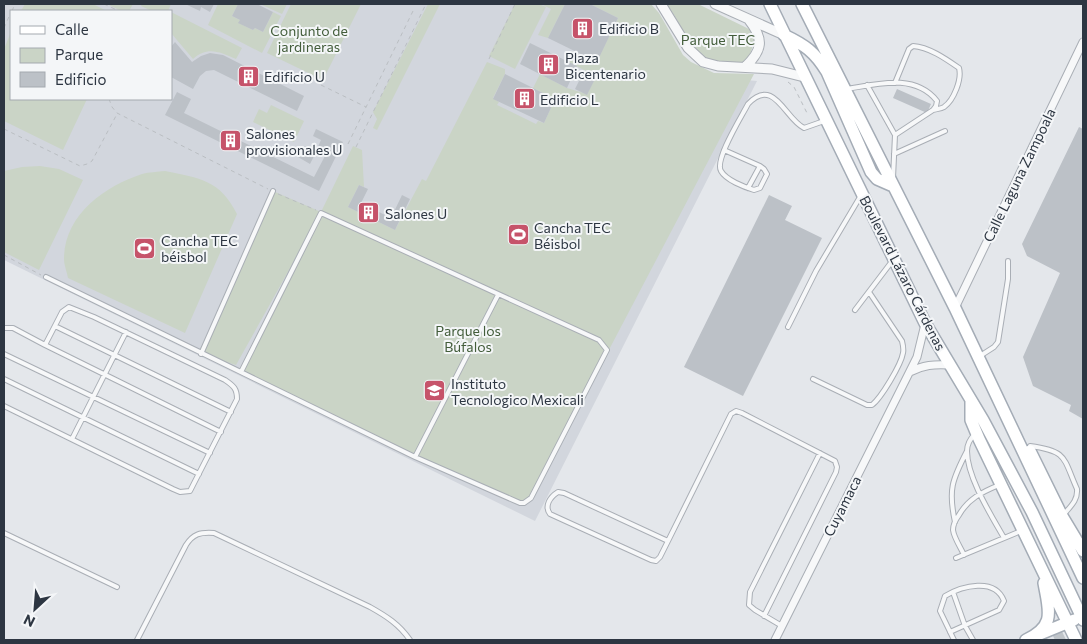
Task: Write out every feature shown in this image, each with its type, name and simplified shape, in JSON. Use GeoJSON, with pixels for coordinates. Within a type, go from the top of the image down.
{"type":"FeatureCollection","features":[{"type":"Feature","properties":{"kind":"main road","name":"Boulevard Lázaro Cárdenas"},"geometry":{"type":"LineString","coordinates":[[770,4],[925,323],[971,400],[1032,512],[1083,619]]}},
{"type":"Feature","properties":{"kind":"main road"},"geometry":{"type":"LineString","coordinates":[[802,4],[955,308],[1083,578]]}},
{"type":"Feature","properties":{"kind":"main road"},"geometry":{"type":"LineString","coordinates":[[784,35],[804,45],[819,59],[827,72],[871,172],[877,179],[893,186]]}},
{"type":"Feature","properties":{"kind":"main road"},"geometry":{"type":"LineString","coordinates":[[971,400],[971,420],[976,432],[1076,640]]}},
{"type":"Feature","properties":{"kind":"main road"},"geometry":{"type":"LineString","coordinates":[[1007,417],[1028,446],[1062,516],[1083,551]]}},
{"type":"Feature","properties":{"kind":"main road"},"geometry":{"type":"LineString","coordinates":[[1056,565],[1068,579],[1074,583],[1083,583]]}},
{"type":"Feature","properties":{"kind":"main road"},"geometry":{"type":"LineString","coordinates":[[1031,638],[1045,626],[1049,615],[1042,572]]}},
{"type":"Feature","properties":{"kind":"main road"},"geometry":{"type":"LineString","coordinates":[[1031,638],[1067,622],[1083,619]]}},
{"type":"Feature","properties":{"kind":"main road"},"geometry":{"type":"LineString","coordinates":[[1031,638],[1046,637],[1048,640]]}},
{"type":"Feature","properties":{"kind":"street"},"geometry":{"type":"LineString","coordinates":[[662,4],[688,48],[698,58],[710,65],[772,69],[804,77]]}},
{"type":"Feature","properties":{"kind":"street"},"geometry":{"type":"LineString","coordinates":[[715,4],[784,35]]}},
{"type":"Feature","properties":{"kind":"street"},"geometry":{"type":"LineString","coordinates":[[745,67],[755,55],[760,41],[757,30],[748,19]]}},
{"type":"Feature","properties":{"kind":"street","name":"Calle Laguna Zampoala"},"geometry":{"type":"LineString","coordinates":[[955,308],[1083,42]]}},
{"type":"Feature","properties":{"kind":"street","name":"Cuyamaca"},"geometry":{"type":"LineString","coordinates":[[775,640],[910,372],[917,357],[925,323]]}},
{"type":"Feature","properties":{"kind":"street"},"geometry":{"type":"LineString","coordinates":[[910,372],[922,366],[935,364],[950,365]]}},
{"type":"Feature","properties":{"kind":"lane"},"geometry":{"type":"LineString","coordinates":[[895,83],[909,49],[913,46],[919,46],[945,58],[959,68],[961,74],[958,86],[944,107],[933,110],[895,135]]}},
{"type":"Feature","properties":{"kind":"lane"},"geometry":{"type":"LineString","coordinates":[[845,90],[867,85],[907,82],[931,93],[937,101],[933,110]]}},
{"type":"Feature","properties":{"kind":"lane"},"geometry":{"type":"LineString","coordinates":[[867,85],[895,135],[893,186]]}},
{"type":"Feature","properties":{"kind":"lane"},"geometry":{"type":"LineString","coordinates":[[724,150],[764,168],[767,174],[762,186],[757,190],[748,188],[727,177],[720,170],[719,164],[724,150],[748,104],[757,96],[763,94],[782,104],[796,122],[804,128],[826,120]]}},
{"type":"Feature","properties":{"kind":"lane"},"geometry":{"type":"LineString","coordinates":[[894,154],[946,132]]}},
{"type":"Feature","properties":{"kind":"lane"},"geometry":{"type":"LineString","coordinates":[[748,188],[760,166]]}},
{"type":"Feature","properties":{"kind":"lane"},"geometry":{"type":"LineString","coordinates":[[201,354],[273,191]]}},
{"type":"Feature","properties":{"kind":"lane"},"geometry":{"type":"LineString","coordinates":[[788,327],[816,271],[862,193]]}},
{"type":"Feature","properties":{"kind":"lane"},"geometry":{"type":"LineString","coordinates":[[46,277],[201,354],[416,457],[515,502],[524,503],[531,498],[606,354],[606,347],[599,340],[321,213],[241,372]]}},
{"type":"Feature","properties":{"kind":"lane"},"geometry":{"type":"LineString","coordinates":[[855,310],[894,258]]}},
{"type":"Feature","properties":{"kind":"lane"},"geometry":{"type":"LineString","coordinates":[[978,357],[988,352],[998,342],[1008,279],[1008,261]]}},
{"type":"Feature","properties":{"kind":"lane"},"geometry":{"type":"LineString","coordinates":[[813,379],[867,405],[872,405],[879,397],[896,369],[904,347],[902,341],[869,292]]}},
{"type":"Feature","properties":{"kind":"lane"},"geometry":{"type":"LineString","coordinates":[[416,457],[498,295]]}},
{"type":"Feature","properties":{"kind":"lane"},"geometry":{"type":"LineString","coordinates":[[4,406],[180,492],[190,491],[237,400],[238,392],[235,386],[78,309],[69,307],[62,312],[45,345]]}},
{"type":"Feature","properties":{"kind":"lane"},"geometry":{"type":"LineString","coordinates":[[55,326],[231,412]]}},
{"type":"Feature","properties":{"kind":"lane"},"geometry":{"type":"LineString","coordinates":[[4,328],[13,328],[221,432]]}},
{"type":"Feature","properties":{"kind":"lane"},"geometry":{"type":"LineString","coordinates":[[72,439],[126,332]]}},
{"type":"Feature","properties":{"kind":"lane"},"geometry":{"type":"LineString","coordinates":[[4,354],[210,453]]}},
{"type":"Feature","properties":{"kind":"lane"},"geometry":{"type":"LineString","coordinates":[[4,379],[199,474]]}},
{"type":"Feature","properties":{"kind":"lane"},"geometry":{"type":"LineString","coordinates":[[668,541],[564,493],[558,492],[552,495],[547,505],[550,514],[656,561],[660,557],[668,541],[731,414],[742,412],[835,461],[836,472],[764,616]]}},
{"type":"Feature","properties":{"kind":"lane"},"geometry":{"type":"LineString","coordinates":[[964,555],[953,530],[951,487],[954,476],[967,451],[969,441],[976,432]]}},
{"type":"Feature","properties":{"kind":"lane"},"geometry":{"type":"LineString","coordinates":[[1028,446],[1050,449],[1062,456],[1078,489],[1078,494],[1077,498],[1062,516]]}},
{"type":"Feature","properties":{"kind":"lane"},"geometry":{"type":"LineString","coordinates":[[967,451],[970,467],[980,493],[1004,538]]}},
{"type":"Feature","properties":{"kind":"lane"},"geometry":{"type":"LineString","coordinates":[[782,626],[764,616],[750,605],[750,592],[820,453]]}},
{"type":"Feature","properties":{"kind":"lane"},"geometry":{"type":"LineString","coordinates":[[954,522],[963,508],[980,493],[1000,484]]}},
{"type":"Feature","properties":{"kind":"lane"},"geometry":{"type":"LineString","coordinates":[[956,558],[1023,531]]}},
{"type":"Feature","properties":{"kind":"lane"},"geometry":{"type":"LineString","coordinates":[[137,640],[186,545],[191,537],[203,532],[214,533],[370,607],[390,618],[403,630],[410,640]]}},
{"type":"Feature","properties":{"kind":"lane"},"geometry":{"type":"LineString","coordinates":[[4,533],[117,587]]}},
{"type":"Feature","properties":{"kind":"lane"},"geometry":{"type":"LineString","coordinates":[[950,632],[999,610],[1004,601],[1002,595],[998,590],[978,585],[945,596],[940,611],[950,632],[954,640]]}},
{"type":"Feature","properties":{"kind":"lane"},"geometry":{"type":"LineString","coordinates":[[953,592],[965,626],[973,640]]}},
{"type":"Feature","properties":{"kind":"path"},"geometry":{"type":"LineString","coordinates":[[104,4],[117,10]]}},
{"type":"Feature","properties":{"kind":"path"},"geometry":{"type":"LineString","coordinates":[[356,147],[426,4]]}},
{"type":"Feature","properties":{"kind":"path"},"geometry":{"type":"LineString","coordinates":[[489,59],[515,4]]}},
{"type":"Feature","properties":{"kind":"path"},"geometry":{"type":"LineString","coordinates":[[348,144],[413,11]]}},
{"type":"Feature","properties":{"kind":"path"},"geometry":{"type":"LineString","coordinates":[[4,28],[10,16]]}},
{"type":"Feature","properties":{"kind":"path"},"geometry":{"type":"LineString","coordinates":[[321,85],[367,107]]}},
{"type":"Feature","properties":{"kind":"path"},"geometry":{"type":"LineString","coordinates":[[109,100],[112,108],[117,113],[321,213]]}},
{"type":"Feature","properties":{"kind":"path"},"geometry":{"type":"LineString","coordinates":[[4,129],[80,166],[92,161],[117,113]]}},
{"type":"Feature","properties":{"kind":"path"},"geometry":{"type":"LineString","coordinates":[[4,256],[46,277]]}},
{"type":"Feature","properties":{"kind":"shaded area","name":"Instituto Tecnologico Mexicali"},"geometry":{"type":"Polygon","coordinates":[[[4,4],[648,4],[682,65],[735,79],[757,81],[535,521],[4,260],[4,4]]]}},
{"type":"Feature","properties":{"kind":"green space"},"geometry":{"type":"Polygon","coordinates":[[[25,4],[93,4],[105,10],[22,10],[25,4]]]}},
{"type":"Feature","properties":{"kind":"green space"},"geometry":{"type":"Polygon","coordinates":[[[107,4],[133,4],[130,10],[119,10],[107,4]]]}},
{"type":"Feature","properties":{"kind":"green space"},"geometry":{"type":"Polygon","coordinates":[[[142,4],[171,4],[168,10],[150,10],[141,6],[142,4]]]}},
{"type":"Feature","properties":{"kind":"green space"},"geometry":{"type":"Polygon","coordinates":[[[218,4],[238,4],[232,16],[240,20],[239,23],[253,30],[255,28],[263,32],[273,12],[281,16],[262,53],[208,25],[218,4]]]}},
{"type":"Feature","properties":{"kind":"green space"},"geometry":{"type":"Polygon","coordinates":[[[260,4],[287,4],[282,14],[260,4]]]}},
{"type":"Feature","properties":{"kind":"green space","name":"Conjunto de jardineras"},"geometry":{"type":"Polygon","coordinates":[[[291,4],[361,4],[323,80],[267,53],[291,4]]]}},
{"type":"Feature","properties":{"kind":"green space"},"geometry":{"type":"Polygon","coordinates":[[[428,4],[440,4],[377,130],[373,128],[377,119],[373,112],[428,4]]]}},
{"type":"Feature","properties":{"kind":"green space"},"geometry":{"type":"Polygon","coordinates":[[[515,4],[539,4],[546,7],[515,69],[489,56],[515,4]]]}},
{"type":"Feature","properties":{"kind":"green space"},"geometry":{"type":"Polygon","coordinates":[[[541,4],[565,4],[548,38],[538,35],[551,9],[541,4]]]}},
{"type":"Feature","properties":{"kind":"green space","name":"Parque los Búfalos"},"geometry":{"type":"Polygon","coordinates":[[[590,4],[651,4],[659,13],[683,55],[691,62],[714,73],[754,74],[531,498],[524,503],[415,457],[241,372],[313,227],[236,365],[201,354],[273,191],[321,212],[353,146],[362,150],[364,187],[359,185],[348,207],[395,230],[422,179],[426,181],[487,62],[505,69],[505,74],[493,98],[499,102],[497,105],[536,124],[538,121],[544,123],[555,99],[533,88],[540,74],[567,88],[587,94],[596,76],[566,61],[571,51],[597,61],[618,18],[590,4]]]}},
{"type":"Feature","properties":{"kind":"green space","name":"Parque TEC"},"geometry":{"type":"Polygon","coordinates":[[[666,4],[698,4],[749,29],[755,40],[750,54],[741,67],[715,62],[700,55],[689,42],[666,4]]]}},
{"type":"Feature","properties":{"kind":"green space"},"geometry":{"type":"Polygon","coordinates":[[[172,13],[242,48],[236,59],[219,52],[209,51],[193,59],[172,34],[172,13]]]}},
{"type":"Feature","properties":{"kind":"green space"},"geometry":{"type":"Polygon","coordinates":[[[10,34],[10,100],[87,100],[63,150],[4,121],[4,49],[10,34]]]}},
{"type":"Feature","properties":{"kind":"green space"},"geometry":{"type":"Polygon","coordinates":[[[271,105],[304,121],[294,142],[253,122],[259,109],[267,113],[271,105]]]}},
{"type":"Feature","properties":{"kind":"green space"},"geometry":{"type":"Polygon","coordinates":[[[40,166],[59,169],[83,180],[39,270],[4,252],[4,171],[40,166]]]}},
{"type":"Feature","properties":{"kind":"green space","name":"Cancha TEC béisbol"},"geometry":{"type":"Polygon","coordinates":[[[165,171],[208,182],[224,194],[237,214],[185,333],[68,278],[64,261],[66,243],[71,229],[89,205],[114,186],[128,179],[145,173],[165,171]]]}},
{"type":"Feature","properties":{"kind":"building"},"geometry":{"type":"Polygon","coordinates":[[[185,4],[214,4],[210,12],[201,7],[200,11],[185,4]]]}},
{"type":"Feature","properties":{"kind":"building"},"geometry":{"type":"Polygon","coordinates":[[[238,4],[257,4],[273,12],[263,32],[255,28],[253,30],[238,23],[240,20],[232,16],[238,4]]]}},
{"type":"Feature","properties":{"kind":"building","name":"Edificio B"},"geometry":{"type":"Polygon","coordinates":[[[565,4],[590,4],[618,18],[597,62],[548,38],[565,4]]]}},
{"type":"Feature","properties":{"kind":"building","name":"Edificio U"},"geometry":{"type":"Polygon","coordinates":[[[175,42],[192,62],[210,53],[223,55],[304,96],[297,111],[214,70],[206,71],[200,76],[193,89],[172,78],[172,46],[175,42]]]}},
{"type":"Feature","properties":{"kind":"building","name":"Plaza Bicentenario"},"geometry":{"type":"Polygon","coordinates":[[[530,43],[577,66],[567,88],[520,64],[530,43]]]}},
{"type":"Feature","properties":{"kind":"building"},"geometry":{"type":"Polygon","coordinates":[[[584,71],[596,77],[587,95],[575,89],[584,71]]]}},
{"type":"Feature","properties":{"kind":"building","name":"Edificio L"},"geometry":{"type":"Polygon","coordinates":[[[505,74],[555,99],[544,123],[493,99],[505,74]]]}},
{"type":"Feature","properties":{"kind":"building"},"geometry":{"type":"Polygon","coordinates":[[[897,89],[931,104],[927,113],[893,98],[897,89]]]}},
{"type":"Feature","properties":{"kind":"building","name":"Salones provisionales U"},"geometry":{"type":"Polygon","coordinates":[[[177,92],[191,99],[184,113],[314,177],[326,154],[317,149],[321,140],[313,136],[316,129],[343,142],[319,191],[165,115],[177,92]]]}},
{"type":"Feature","properties":{"kind":"building"},"geometry":{"type":"Polygon","coordinates":[[[1079,127],[1083,129],[1083,419],[1069,411],[1071,405],[1033,386],[1023,357],[1060,273],[1027,256],[1022,244],[1079,127]]]}},
{"type":"Feature","properties":{"kind":"building"},"geometry":{"type":"Polygon","coordinates":[[[305,146],[316,152],[310,164],[298,157],[305,146]]]}},
{"type":"Feature","properties":{"kind":"building","name":"Salones U"},"geometry":{"type":"Polygon","coordinates":[[[359,185],[368,189],[361,203],[391,218],[402,195],[410,199],[395,230],[348,207],[359,185]]]}},
{"type":"Feature","properties":{"kind":"building"},"geometry":{"type":"Polygon","coordinates":[[[769,195],[792,206],[785,220],[822,238],[743,396],[684,367],[769,195]]]}},
{"type":"Feature","properties":{"kind":"tunnel"},"geometry":{"type":"LineString","coordinates":[[1055,640],[1083,626]]}},
{"type":"Feature","properties":{"kind":"place","name":"Edificio B"},"geometry":{"type":"Point","coordinates":[583,28]}},
{"type":"Feature","properties":{"kind":"place","name":"Plaza Bicentenario"},"geometry":{"type":"Point","coordinates":[549,65]}},
{"type":"Feature","properties":{"kind":"place","name":"Edificio U"},"geometry":{"type":"Point","coordinates":[248,76]}},
{"type":"Feature","properties":{"kind":"place","name":"Edificio L"},"geometry":{"type":"Point","coordinates":[524,99]}},
{"type":"Feature","properties":{"kind":"place","name":"Salones provisionales U"},"geometry":{"type":"Point","coordinates":[230,141]}},
{"type":"Feature","properties":{"kind":"place","name":"Salones U"},"geometry":{"type":"Point","coordinates":[369,213]}},
{"type":"Feature","properties":{"kind":"place","name":"Cancha TEC Béisbol"},"geometry":{"type":"Point","coordinates":[518,235]}},
{"type":"Feature","properties":{"kind":"place","name":"Cancha TEC béisbol"},"geometry":{"type":"Point","coordinates":[145,248]}},
{"type":"Feature","properties":{"kind":"place","name":"Instituto Tecnologico Mexicali"},"geometry":{"type":"Point","coordinates":[435,391]}}]}
